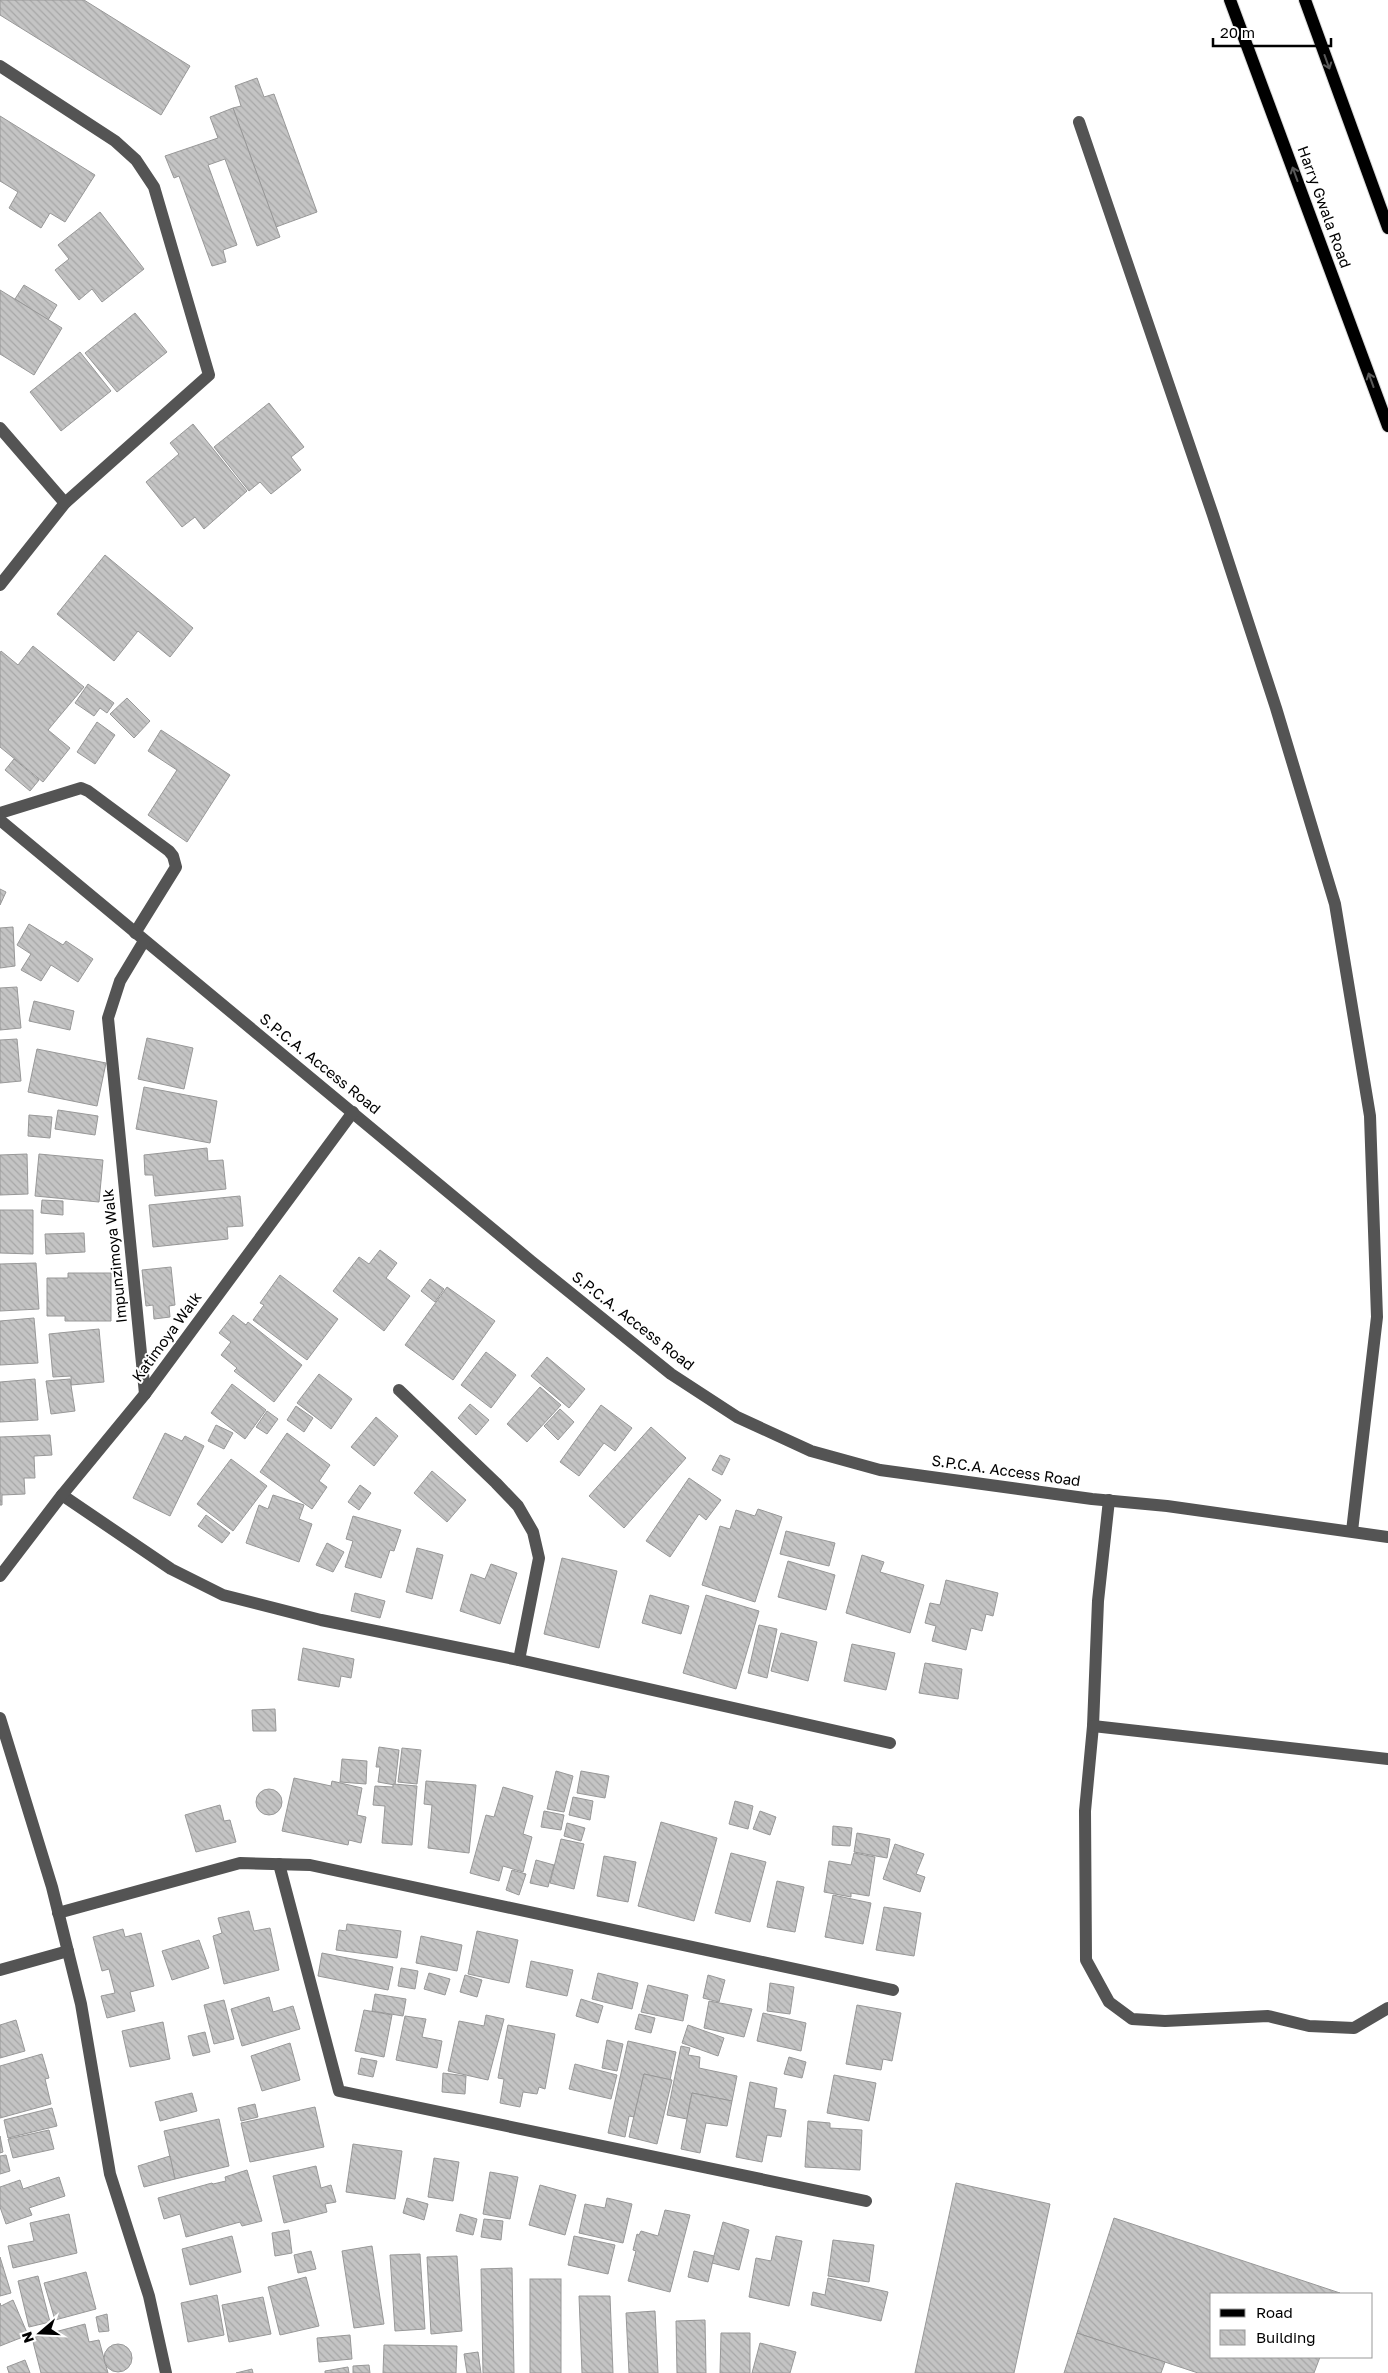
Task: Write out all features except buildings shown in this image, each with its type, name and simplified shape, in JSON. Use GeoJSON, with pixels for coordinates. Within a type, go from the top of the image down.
{"type":"FeatureCollection","features":[{"type":"Feature","properties":{"kind":"main road","name":"Harry Gwala Road"},"geometry":{"type":"LineString","coordinates":[[1230,0],[1388,426]]}},
{"type":"Feature","properties":{"kind":"main road"},"geometry":{"type":"LineString","coordinates":[[1305,0],[1388,228]]}},
{"type":"Feature","properties":{"kind":"street"},"geometry":{"type":"LineString","coordinates":[[0,66],[115,141],[136,160],[154,187],[209,375],[66,503],[0,585]]}},
{"type":"Feature","properties":{"kind":"street"},"geometry":{"type":"LineString","coordinates":[[1080,122],[1276,708],[1335,904],[1370,1116],[1377,1317],[1352,1531]]}},
{"type":"Feature","properties":{"kind":"street"},"geometry":{"type":"LineString","coordinates":[[1378,202],[1388,219]]}},
{"type":"Feature","properties":{"kind":"street"},"geometry":{"type":"LineString","coordinates":[[0,428],[66,503]]}},
{"type":"Feature","properties":{"kind":"street","name":"Impunzimoya Walk"},"geometry":{"type":"LineString","coordinates":[[0,813],[81,788],[88,791],[169,851],[173,856],[176,867],[120,980],[108,1018],[116,1115],[145,1394]]}},
{"type":"Feature","properties":{"kind":"street","name":"S.P.C.A. Access Road"},"geometry":{"type":"LineString","coordinates":[[0,820],[531,1261],[671,1374],[737,1417],[811,1451],[880,1470],[1388,1537]]}},
{"type":"Feature","properties":{"kind":"street","name":"Katimoya Walk"},"geometry":{"type":"LineString","coordinates":[[0,1576],[62,1495],[145,1394],[353,1112]]}},
{"type":"Feature","properties":{"kind":"street"},"geometry":{"type":"LineString","coordinates":[[399,1390],[518,1506],[533,1532],[540,1558],[519,1660]]}},
{"type":"Feature","properties":{"kind":"street"},"geometry":{"type":"LineString","coordinates":[[62,1495],[172,1569],[223,1595],[321,1620],[519,1660],[890,1743]]}},
{"type":"Feature","properties":{"kind":"street"},"geometry":{"type":"LineString","coordinates":[[1108,1500],[1098,1601],[1093,1726],[1085,1811],[1086,1960],[1110,2002],[1132,2019],[1165,2021],[1268,2016],[1309,2026],[1354,2028],[1388,2008]]}},
{"type":"Feature","properties":{"kind":"street"},"geometry":{"type":"LineString","coordinates":[[0,1718],[15,1762],[68,1951],[81,2004],[110,2174],[149,2296],[166,2373]]}},
{"type":"Feature","properties":{"kind":"street"},"geometry":{"type":"LineString","coordinates":[[1093,1726],[1388,1759]]}},
{"type":"Feature","properties":{"kind":"street"},"geometry":{"type":"LineString","coordinates":[[58,1913],[240,1864],[310,1865],[893,1990]]}},
{"type":"Feature","properties":{"kind":"street"},"geometry":{"type":"LineString","coordinates":[[279,1864],[339,2091],[866,2201]]}},
{"type":"Feature","properties":{"kind":"street"},"geometry":{"type":"LineString","coordinates":[[0,1970],[68,1951]]}}]}
